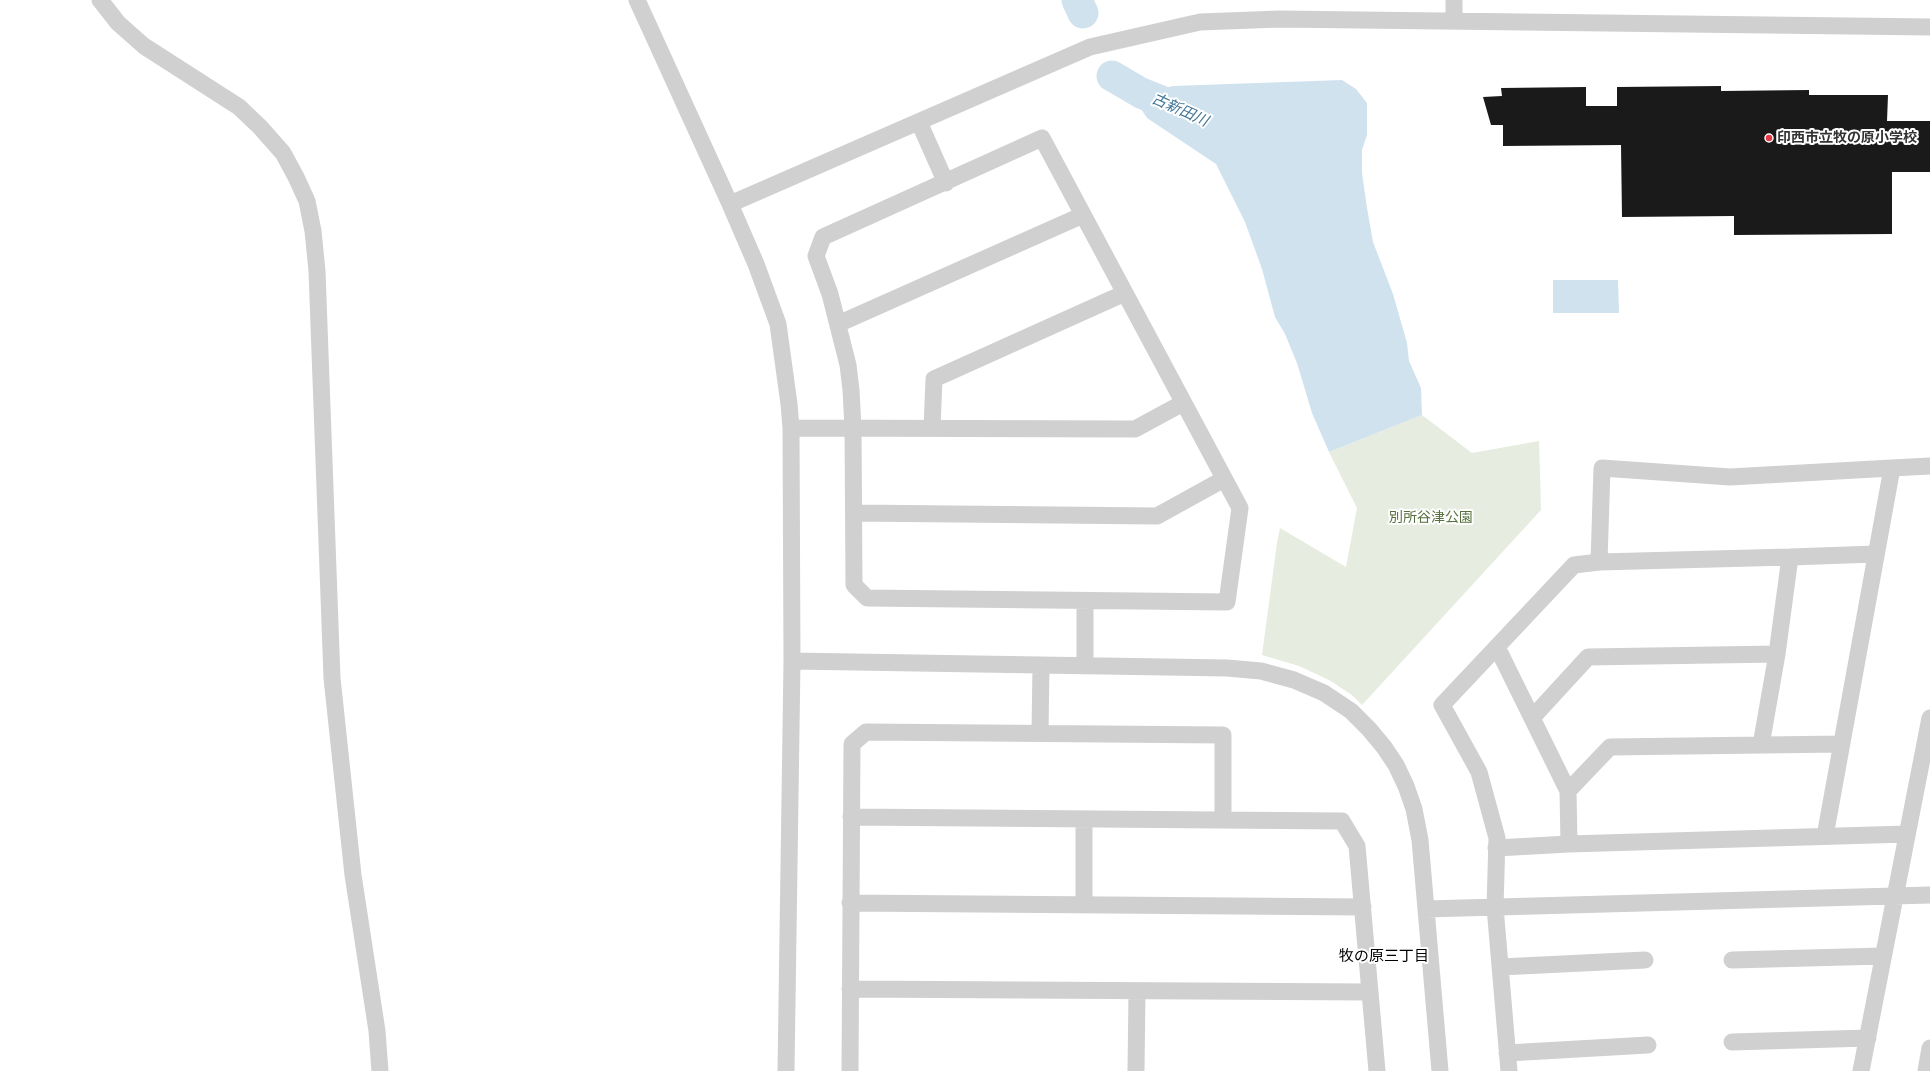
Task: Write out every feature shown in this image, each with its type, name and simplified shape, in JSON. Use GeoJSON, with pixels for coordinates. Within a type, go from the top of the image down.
{"type":"FeatureCollection","features":[{"type":"Feature","properties":{"kind":"street"},"geometry":{"type":"LineString","coordinates":[[100,0],[118,23],[144,46],[239,107],[260,127],[284,153],[307,201],[313,231],[317,271],[332,678],[353,876],[377,1031],[380,1071]]}},
{"type":"Feature","properties":{"kind":"street"},"geometry":{"type":"LineString","coordinates":[[637,0],[730,204],[756,264],[778,324],[791,428],[792,661],[786,1071]]}},
{"type":"Feature","properties":{"kind":"street"},"geometry":{"type":"LineString","coordinates":[[1454,0],[1454,21]]}},
{"type":"Feature","properties":{"kind":"street"},"geometry":{"type":"LineString","coordinates":[[730,204],[1090,47],[1200,22],[1279,19],[1930,27]]}},
{"type":"Feature","properties":{"kind":"street"},"geometry":{"type":"LineString","coordinates":[[919,122],[946,183]]}},
{"type":"Feature","properties":{"kind":"street"},"geometry":{"type":"LineString","coordinates":[[1042,138],[1240,508],[1227,602],[867,598],[854,585],[853,428],[848,365],[830,294],[816,256],[823,237],[946,183],[1042,138]]}},
{"type":"Feature","properties":{"kind":"street"},"geometry":{"type":"LineString","coordinates":[[838,324],[1083,215]]}},
{"type":"Feature","properties":{"kind":"street"},"geometry":{"type":"LineString","coordinates":[[932,428],[934,379],[1125,293]]}},
{"type":"Feature","properties":{"kind":"street"},"geometry":{"type":"LineString","coordinates":[[791,428],[1135,429],[1183,403]]}},
{"type":"Feature","properties":{"kind":"street"},"geometry":{"type":"LineString","coordinates":[[1598,562],[1602,468],[1730,476],[1930,466]]}},
{"type":"Feature","properties":{"kind":"street"},"geometry":{"type":"LineString","coordinates":[[1825,836],[1892,468]]}},
{"type":"Feature","properties":{"kind":"street"},"geometry":{"type":"LineString","coordinates":[[854,513],[1157,516],[1224,479]]}},
{"type":"Feature","properties":{"kind":"street"},"geometry":{"type":"LineString","coordinates":[[1509,1071],[1495,907],[1497,838],[1479,772],[1442,705],[1574,565],[1598,562],[1876,554]]}},
{"type":"Feature","properties":{"kind":"street"},"geometry":{"type":"LineString","coordinates":[[1761,745],[1777,654],[1790,557]]}},
{"type":"Feature","properties":{"kind":"street"},"geometry":{"type":"LineString","coordinates":[[1085,600],[1085,666]]}},
{"type":"Feature","properties":{"kind":"street"},"geometry":{"type":"LineString","coordinates":[[1496,647],[1568,791],[1569,844]]}},
{"type":"Feature","properties":{"kind":"street"},"geometry":{"type":"LineString","coordinates":[[1532,718],[1588,657],[1777,654]]}},
{"type":"Feature","properties":{"kind":"street"},"geometry":{"type":"LineString","coordinates":[[792,661],[1227,668],[1262,671],[1294,680],[1324,693],[1351,711],[1384,747],[1396,765],[1406,786],[1414,809],[1420,840],[1440,1071]]}},
{"type":"Feature","properties":{"kind":"street"},"geometry":{"type":"LineString","coordinates":[[1040,733],[1041,666]]}},
{"type":"Feature","properties":{"kind":"street"},"geometry":{"type":"LineString","coordinates":[[1861,1071],[1930,718]]}},
{"type":"Feature","properties":{"kind":"street"},"geometry":{"type":"LineString","coordinates":[[850,1071],[852,744],[866,732],[1223,735],[1223,819]]}},
{"type":"Feature","properties":{"kind":"street"},"geometry":{"type":"LineString","coordinates":[[1568,791],[1610,747],[1841,744]]}},
{"type":"Feature","properties":{"kind":"street"},"geometry":{"type":"LineString","coordinates":[[851,817],[1342,821],[1357,846],[1377,1071]]}},
{"type":"Feature","properties":{"kind":"street"},"geometry":{"type":"LineString","coordinates":[[1084,819],[1084,905]]}},
{"type":"Feature","properties":{"kind":"street"},"geometry":{"type":"LineString","coordinates":[[1496,848],[1569,844],[1907,834]]}},
{"type":"Feature","properties":{"kind":"street"},"geometry":{"type":"LineString","coordinates":[[1426,909],[1930,895]]}},
{"type":"Feature","properties":{"kind":"street"},"geometry":{"type":"LineString","coordinates":[[850,904],[1363,907]]}},
{"type":"Feature","properties":{"kind":"street"},"geometry":{"type":"LineString","coordinates":[[1732,960],[1883,956]]}},
{"type":"Feature","properties":{"kind":"street"},"geometry":{"type":"LineString","coordinates":[[1500,967],[1645,960]]}},
{"type":"Feature","properties":{"kind":"street"},"geometry":{"type":"LineString","coordinates":[[850,989],[1369,992]]}},
{"type":"Feature","properties":{"kind":"street"},"geometry":{"type":"LineString","coordinates":[[1136,1071],[1137,991]]}},
{"type":"Feature","properties":{"kind":"street"},"geometry":{"type":"LineString","coordinates":[[1732,1042],[1868,1038]]}},
{"type":"Feature","properties":{"kind":"street"},"geometry":{"type":"LineString","coordinates":[[1507,1053],[1648,1045]]}},
{"type":"Feature","properties":{"kind":"street"},"geometry":{"type":"LineString","coordinates":[[1926,1071],[1930,1048]]}},
{"type":"Feature","properties":{"kind":"green space","name":"別所谷津公園"},"geometry":{"type":"Polygon","coordinates":[[[1422,415],[1472,453],[1539,441],[1541,510],[1362,705],[1352,695],[1329,680],[1299,666],[1262,655],[1280,528],[1346,567],[1357,508],[1329,452],[1422,415]]]}},
{"type":"Feature","properties":{"kind":"water"},"geometry":{"type":"Polygon","coordinates":[[[1342,80],[1356,89],[1367,103],[1367,135],[1362,150],[1362,173],[1367,208],[1373,242],[1393,294],[1407,343],[1409,361],[1421,388],[1422,415],[1329,452],[1312,413],[1297,363],[1285,334],[1275,317],[1262,269],[1245,222],[1216,164],[1147,118],[1137,103],[1141,93],[1173,86],[1342,80]]]}},
{"type":"Feature","properties":{"kind":"water"},"geometry":{"type":"Polygon","coordinates":[[[1553,280],[1618,280],[1619,313],[1553,313],[1553,280]]]}},
{"type":"Feature","properties":{"kind":"building"},"geometry":{"type":"Polygon","coordinates":[[[1721,86],[1721,91],[1809,90],[1809,95],[1888,95],[1887,121],[1930,121],[1930,172],[1892,172],[1892,234],[1734,235],[1734,216],[1622,217],[1621,145],[1503,146],[1503,125],[1491,125],[1483,97],[1502,96],[1501,88],[1586,87],[1586,106],[1617,106],[1617,87],[1721,86]]]}},
{"type":"Feature","properties":{"kind":"waterway","name":"古新田川"},"geometry":{"type":"LineString","coordinates":[[1077,0],[1083,13]]}},
{"type":"Feature","properties":{"kind":"waterway","name":"古新田川"},"geometry":{"type":"LineString","coordinates":[[1112,76],[1141,93],[1181,109]]}},
{"type":"Feature","properties":{"kind":"place","name":"印西市立牧の原小学校"},"geometry":{"type":"Point","coordinates":[1769,138]}},
{"type":"Feature","properties":{"kind":"district","name":"牧の原三丁目"},"geometry":{"type":"Point","coordinates":[1384,956]}}]}
